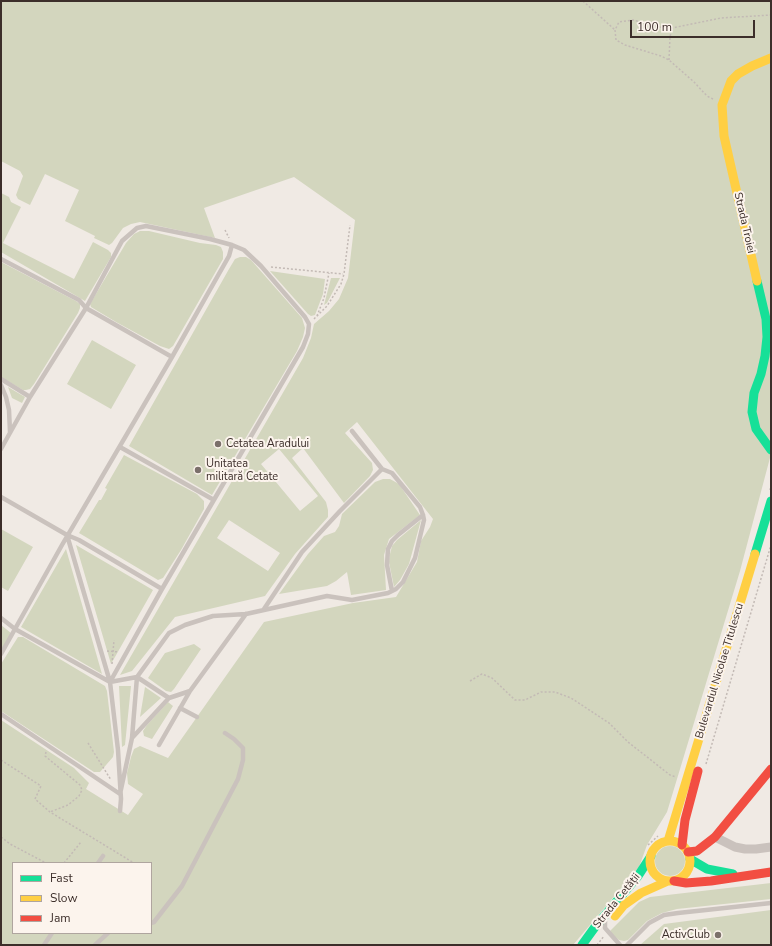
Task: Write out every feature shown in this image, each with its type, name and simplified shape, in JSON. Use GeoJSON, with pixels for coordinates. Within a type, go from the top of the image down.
{"type":"FeatureCollection","features":[{"type":"Feature","properties":{"kind":"main road","name":"Strada Troiei"},"geometry":{"type":"LineString","coordinates":[[752,412],[754,394],[765,356],[767,337],[766,319],[724,136],[722,105],[731,81],[738,74],[771,58]]}},
{"type":"Feature","properties":{"kind":"main road"},"geometry":{"type":"LineString","coordinates":[[752,412],[765,430],[771,433]]}},
{"type":"Feature","properties":{"kind":"main road"},"geometry":{"type":"LineString","coordinates":[[752,412],[756,429],[765,444],[771,450]]}},
{"type":"Feature","properties":{"kind":"main road","name":"Bulevardul Nicolae Titulescu"},"geometry":{"type":"LineString","coordinates":[[668,841],[771,502]]}},
{"type":"Feature","properties":{"kind":"main road","name":"Bulevardul Nicolae Titulescu"},"geometry":{"type":"LineString","coordinates":[[682,845],[685,820],[694,785],[771,532]]}},
{"type":"Feature","properties":{"kind":"main road"},"geometry":{"type":"LineString","coordinates":[[689,856],[703,848],[715,837],[771,769]]}},
{"type":"Feature","properties":{"kind":"main road"},"geometry":{"type":"LineString","coordinates":[[668,841],[682,845]]}},
{"type":"Feature","properties":{"kind":"main road","name":"Strada Cetății"},"geometry":{"type":"LineString","coordinates":[[582,945],[595,927],[638,876],[656,847],[661,843],[668,841]]}},
{"type":"Feature","properties":{"kind":"main road","name":"Strada Cetății"},"geometry":{"type":"LineString","coordinates":[[682,845],[689,856],[708,869],[716,872],[749,874]]}},
{"type":"Feature","properties":{"kind":"main road","name":"Strada Cetății"},"geometry":{"type":"LineString","coordinates":[[651,856],[652,871],[659,878],[671,881],[686,883],[711,882],[749,874],[771,872]]}},
{"type":"Feature","properties":{"kind":"main road","name":"Strada Cetății"},"geometry":{"type":"LineString","coordinates":[[590,945],[606,930],[631,899],[644,891],[671,881],[679,880],[686,873],[690,864],[689,856]]}},
{"type":"Feature","properties":{"kind":"street"},"geometry":{"type":"LineString","coordinates":[[715,837],[745,849],[771,847]]}},
{"type":"Feature","properties":{"kind":"lane"},"geometry":{"type":"LineString","coordinates":[[1,450],[30,397],[86,308],[122,241],[137,228],[146,226],[210,239],[244,250],[261,266],[305,317],[309,324],[308,334],[303,347],[162,589],[110,682]]}},
{"type":"Feature","properties":{"kind":"lane"},"geometry":{"type":"LineString","coordinates":[[1,654],[68,535],[172,357],[229,256],[232,245]]}},
{"type":"Feature","properties":{"kind":"lane"},"geometry":{"type":"LineString","coordinates":[[1,259],[79,300],[86,308],[172,357]]}},
{"type":"Feature","properties":{"kind":"lane"},"geometry":{"type":"LineString","coordinates":[[1,380],[30,397]]}},
{"type":"Feature","properties":{"kind":"lane"},"geometry":{"type":"LineString","coordinates":[[1,385],[6,397],[10,433]]}},
{"type":"Feature","properties":{"kind":"lane"},"geometry":{"type":"LineString","coordinates":[[120,794],[132,738],[137,677],[169,633],[185,625],[213,616],[246,614],[327,596],[352,600],[388,593],[403,582],[415,558],[424,515],[420,507],[392,473],[382,469],[352,431]]}},
{"type":"Feature","properties":{"kind":"lane"},"geometry":{"type":"LineString","coordinates":[[120,447],[214,500]]}},
{"type":"Feature","properties":{"kind":"lane"},"geometry":{"type":"LineString","coordinates":[[264,609],[302,552],[382,469]]}},
{"type":"Feature","properties":{"kind":"lane"},"geometry":{"type":"LineString","coordinates":[[1,497],[79,540],[162,589]]}},
{"type":"Feature","properties":{"kind":"lane"},"geometry":{"type":"LineString","coordinates":[[392,591],[387,565],[388,549],[392,541],[398,535],[424,515]]}},
{"type":"Feature","properties":{"kind":"lane"},"geometry":{"type":"LineString","coordinates":[[68,535],[110,682],[118,750],[120,811]]}},
{"type":"Feature","properties":{"kind":"lane"},"geometry":{"type":"LineString","coordinates":[[159,745],[190,691],[246,614]]}},
{"type":"Feature","properties":{"kind":"lane"},"geometry":{"type":"LineString","coordinates":[[1,618],[15,628],[110,682],[137,677],[168,698]]}},
{"type":"Feature","properties":{"kind":"lane"},"geometry":{"type":"LineString","coordinates":[[132,738],[168,698],[190,691]]}},
{"type":"Feature","properties":{"kind":"lane"},"geometry":{"type":"LineString","coordinates":[[180,708],[197,717]]}},
{"type":"Feature","properties":{"kind":"lane"},"geometry":{"type":"LineString","coordinates":[[1,714],[120,794]]}},
{"type":"Feature","properties":{"kind":"lane"},"geometry":{"type":"LineString","coordinates":[[152,923],[182,886],[238,779],[244,760],[243,748],[234,738],[225,733]]}},
{"type":"Feature","properties":{"kind":"lane"},"geometry":{"type":"LineString","coordinates":[[99,862],[103,856]]}},
{"type":"Feature","properties":{"kind":"lane"},"geometry":{"type":"LineString","coordinates":[[620,945],[606,930],[604,924],[607,917],[626,895],[630,884]]}},
{"type":"Feature","properties":{"kind":"lane"},"geometry":{"type":"LineString","coordinates":[[627,945],[649,923],[664,916],[678,913],[771,903]]}},
{"type":"Feature","properties":{"kind":"lane"},"geometry":{"type":"LineString","coordinates":[[44,945],[51,934]]}},
{"type":"Feature","properties":{"kind":"lane"},"geometry":{"type":"LineString","coordinates":[[95,945],[107,934]]}},
{"type":"Feature","properties":{"kind":"path"},"geometry":{"type":"LineString","coordinates":[[583,1],[615,30]]}},
{"type":"Feature","properties":{"kind":"path"},"geometry":{"type":"LineString","coordinates":[[722,105],[707,96],[694,82],[669,60],[625,45],[616,40],[615,30],[619,22],[633,20],[664,28],[672,28],[721,18],[771,15]]}},
{"type":"Feature","properties":{"kind":"path"},"geometry":{"type":"LineString","coordinates":[[669,60],[672,28]]}},
{"type":"Feature","properties":{"kind":"path"},"geometry":{"type":"LineString","coordinates":[[309,324],[327,306],[340,284],[344,274],[350,225]]}},
{"type":"Feature","properties":{"kind":"path"},"geometry":{"type":"LineString","coordinates":[[261,266],[344,274]]}},
{"type":"Feature","properties":{"kind":"path"},"geometry":{"type":"LineString","coordinates":[[316,317],[324,298],[329,273]]}},
{"type":"Feature","properties":{"kind":"path"},"geometry":{"type":"LineString","coordinates":[[705,765],[771,545]]}},
{"type":"Feature","properties":{"kind":"path"},"geometry":{"type":"LineString","coordinates":[[112,667],[114,640]]}},
{"type":"Feature","properties":{"kind":"path"},"geometry":{"type":"LineString","coordinates":[[101,650],[127,653]]}},
{"type":"Feature","properties":{"kind":"path"},"geometry":{"type":"LineString","coordinates":[[470,681],[482,674],[492,678],[516,700],[525,700],[540,692],[555,692],[571,698],[609,723],[628,742],[670,775],[682,779]]}},
{"type":"Feature","properties":{"kind":"path"},"geometry":{"type":"LineString","coordinates":[[88,742],[112,781]]}},
{"type":"Feature","properties":{"kind":"path"},"geometry":{"type":"LineString","coordinates":[[47,745],[45,756],[80,786],[82,790],[79,796],[68,805],[50,812]]}},
{"type":"Feature","properties":{"kind":"path"},"geometry":{"type":"LineString","coordinates":[[1,760],[41,786],[35,799],[50,812],[132,862]]}},
{"type":"Feature","properties":{"kind":"path"},"geometry":{"type":"LineString","coordinates":[[1,837],[10,844],[44,862]]}},
{"type":"Feature","properties":{"kind":"path"},"geometry":{"type":"LineString","coordinates":[[65,862],[81,842]]}},
{"type":"Feature","properties":{"kind":"path"},"geometry":{"type":"LineString","coordinates":[[597,945],[606,930]]}},
{"type":"Feature","properties":{"kind":"green space"},"geometry":{"type":"Polygon","coordinates":[[[1,1],[771,1],[771,454],[740,571],[667,812],[647,845],[639,867],[573,945],[1,945],[1,720],[74,768],[89,783],[86,789],[128,815],[143,794],[128,784],[127,773],[134,749],[140,746],[168,758],[264,622],[353,603],[396,597],[417,562],[421,541],[433,519],[357,422],[345,433],[372,463],[373,470],[370,476],[344,503],[303,448],[292,458],[326,502],[328,517],[295,554],[265,596],[175,617],[132,671],[120,675],[303,358],[311,338],[314,324],[329,311],[339,299],[348,278],[355,220],[294,177],[204,208],[215,238],[140,222],[123,228],[109,245],[65,221],[79,190],[45,174],[30,205],[18,199],[16,195],[23,176],[20,171],[1,161],[1,1]],[[279,449],[261,464],[300,511],[318,496],[279,449]],[[229,520],[217,538],[268,571],[280,553],[229,520]]]}},
{"type":"Feature","properties":{"kind":"green space"},"geometry":{"type":"Polygon","coordinates":[[[1,193],[9,197],[11,202],[21,207],[3,243],[74,279],[93,242],[111,253],[111,257],[85,301],[1,252],[1,193]]]}},
{"type":"Feature","properties":{"kind":"green space"},"geometry":{"type":"Polygon","coordinates":[[[140,231],[149,231],[200,243],[216,245],[221,247],[223,252],[223,259],[173,346],[169,349],[160,346],[116,322],[91,307],[90,304],[126,243],[134,234],[140,231]]]}},
{"type":"Feature","properties":{"kind":"green space"},"geometry":{"type":"Polygon","coordinates":[[[246,257],[251,260],[302,318],[305,328],[297,351],[212,495],[129,446],[229,269],[235,259],[246,257]]]}},
{"type":"Feature","properties":{"kind":"green space"},"geometry":{"type":"Polygon","coordinates":[[[1,262],[80,304],[78,313],[34,384],[30,389],[26,390],[23,390],[1,377],[1,262]]]}},
{"type":"Feature","properties":{"kind":"green space"},"geometry":{"type":"Polygon","coordinates":[[[270,271],[325,279],[323,294],[315,315],[311,316],[308,314],[270,271]]]}},
{"type":"Feature","properties":{"kind":"green space"},"geometry":{"type":"Polygon","coordinates":[[[331,278],[340,278],[327,303],[324,305],[331,278]]]}},
{"type":"Feature","properties":{"kind":"green space"},"geometry":{"type":"Polygon","coordinates":[[[92,340],[136,365],[111,409],[67,384],[92,340]]]}},
{"type":"Feature","properties":{"kind":"green space"},"geometry":{"type":"Polygon","coordinates":[[[8,387],[25,397],[22,403],[12,398],[8,387]]]}},
{"type":"Feature","properties":{"kind":"green space"},"geometry":{"type":"Polygon","coordinates":[[[124,455],[197,494],[204,501],[204,509],[181,550],[163,578],[158,580],[79,533],[99,500],[101,500],[107,489],[105,488],[124,455]]]}},
{"type":"Feature","properties":{"kind":"green space"},"geometry":{"type":"Polygon","coordinates":[[[383,479],[390,479],[399,484],[420,515],[389,539],[384,555],[386,590],[351,595],[347,572],[327,586],[279,594],[308,554],[324,536],[335,532],[339,526],[342,514],[375,482],[383,479]]]}},
{"type":"Feature","properties":{"kind":"green space"},"geometry":{"type":"Polygon","coordinates":[[[421,520],[409,564],[400,580],[394,587],[389,562],[392,546],[421,520]]]}},
{"type":"Feature","properties":{"kind":"green space"},"geometry":{"type":"Polygon","coordinates":[[[1,529],[33,547],[8,591],[1,587],[1,529]]]}},
{"type":"Feature","properties":{"kind":"green space"},"geometry":{"type":"Polygon","coordinates":[[[76,545],[153,590],[111,664],[76,545]]]}},
{"type":"Feature","properties":{"kind":"green space"},"geometry":{"type":"Polygon","coordinates":[[[66,549],[102,674],[21,627],[66,549]]]}},
{"type":"Feature","properties":{"kind":"green space"},"geometry":{"type":"Polygon","coordinates":[[[1,625],[11,633],[1,651],[1,625]]]}},
{"type":"Feature","properties":{"kind":"green space"},"geometry":{"type":"Polygon","coordinates":[[[18,637],[23,637],[105,686],[107,691],[114,752],[113,757],[100,772],[94,772],[1,711],[1,664],[18,637]]]}},
{"type":"Feature","properties":{"kind":"green space"},"geometry":{"type":"Polygon","coordinates":[[[194,644],[201,649],[171,692],[166,691],[148,678],[165,653],[194,644]]]}},
{"type":"Feature","properties":{"kind":"green space"},"geometry":{"type":"Polygon","coordinates":[[[119,686],[131,686],[125,745],[122,747],[119,686]]]}},
{"type":"Feature","properties":{"kind":"green space"},"geometry":{"type":"Polygon","coordinates":[[[145,687],[161,698],[140,717],[145,687]]]}},
{"type":"Feature","properties":{"kind":"green space"},"geometry":{"type":"Polygon","coordinates":[[[168,702],[173,706],[152,739],[144,736],[143,731],[147,725],[168,702]]]}},
{"type":"Feature","properties":{"kind":"green space"},"geometry":{"type":"Polygon","coordinates":[[[670,846],[680,851],[685,861],[680,871],[670,876],[660,871],[655,861],[660,851],[670,846]]]}},
{"type":"Feature","properties":{"kind":"green space"},"geometry":{"type":"Polygon","coordinates":[[[771,883],[771,899],[677,909],[662,913],[647,921],[628,940],[624,941],[619,940],[609,932],[639,902],[650,897],[771,883]]]}},
{"type":"Feature","properties":{"kind":"green space","name":"ActivClub"},"geometry":{"type":"Polygon","coordinates":[[[771,910],[771,945],[640,945],[664,924],[771,910]]]}},
{"type":"Feature","properties":{"kind":"traffic: fast"},"geometry":{"type":"LineString","coordinates":[[757,281],[766,319],[767,337],[765,356],[761,374],[754,393],[752,412],[756,429],[771,450]]}},
{"type":"Feature","properties":{"kind":"traffic: fast"},"geometry":{"type":"LineString","coordinates":[[755,554],[771,501]]}},
{"type":"Feature","properties":{"kind":"traffic: fast"},"geometry":{"type":"LineString","coordinates":[[582,945],[595,927],[638,876],[651,856]]}},
{"type":"Feature","properties":{"kind":"traffic: fast"},"geometry":{"type":"LineString","coordinates":[[690,859],[707,869],[733,874]]}},
{"type":"Feature","properties":{"kind":"traffic: slow"},"geometry":{"type":"LineString","coordinates":[[757,281],[724,136],[722,105],[731,81],[738,74],[771,58]]}},
{"type":"Feature","properties":{"kind":"traffic: slow"},"geometry":{"type":"LineString","coordinates":[[668,841],[755,554]]}},
{"type":"Feature","properties":{"kind":"traffic: slow"},"geometry":{"type":"LineString","coordinates":[[666,841],[674,841],[681,844],[687,850],[690,861],[687,872],[681,878],[674,881],[666,881],[659,878],[653,872],[650,865],[650,857],[653,850],[659,844],[666,841]]}},
{"type":"Feature","properties":{"kind":"traffic: slow"},"geometry":{"type":"LineString","coordinates":[[615,916],[624,905],[641,893],[668,881]]}},
{"type":"Feature","properties":{"kind":"traffic: jam"},"geometry":{"type":"LineString","coordinates":[[688,852],[697,851],[715,837],[771,769]]}},
{"type":"Feature","properties":{"kind":"traffic: jam"},"geometry":{"type":"LineString","coordinates":[[682,845],[685,820],[698,771]]}},
{"type":"Feature","properties":{"kind":"traffic: jam"},"geometry":{"type":"LineString","coordinates":[[674,881],[686,883],[711,881],[771,872]]}},
{"type":"Feature","properties":{"kind":"place","name":"Cetatea Aradului"},"geometry":{"type":"Point","coordinates":[218,444]}},
{"type":"Feature","properties":{"kind":"place","name":"Unitatea militară Cetate"},"geometry":{"type":"Point","coordinates":[198,470]}},
{"type":"Feature","properties":{"kind":"place","name":"ActivClub"},"geometry":{"type":"Point","coordinates":[718,935]}}]}
